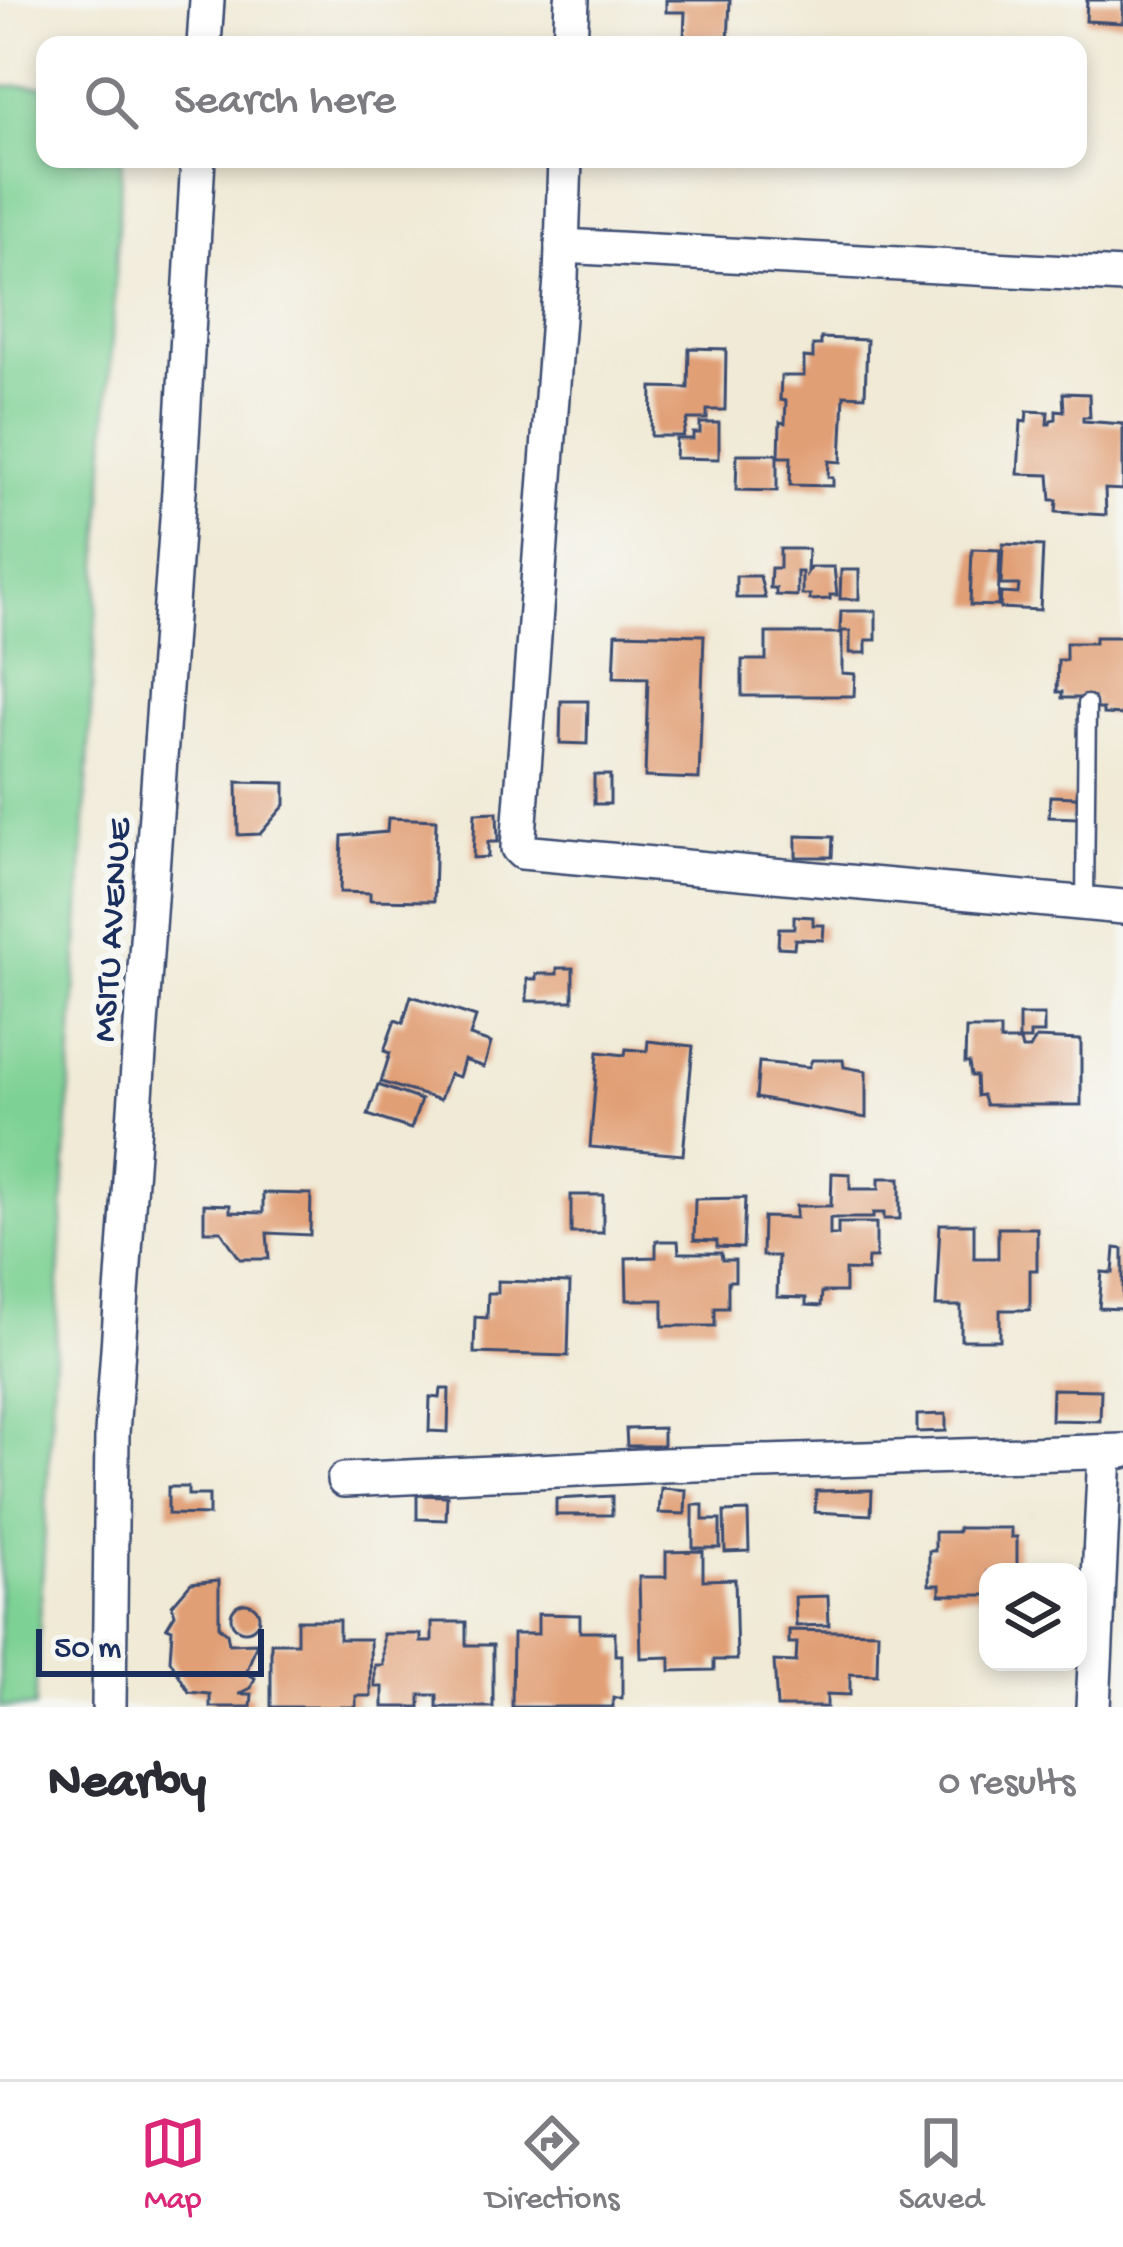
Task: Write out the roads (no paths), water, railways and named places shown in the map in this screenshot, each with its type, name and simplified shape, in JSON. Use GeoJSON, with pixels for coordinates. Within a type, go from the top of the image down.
{"type":"FeatureCollection","features":[{"type":"Feature","properties":{"kind":"street"},"geometry":{"type":"LineString","coordinates":[[205,36],[207,0]]}},
{"type":"Feature","properties":{"kind":"street"},"geometry":{"type":"LineString","coordinates":[[570,36],[572,0]]}},
{"type":"Feature","properties":{"kind":"street","name":"MSITU AVENUE"},"geometry":{"type":"LineString","coordinates":[[109,1707],[112,1432],[197,168]]}},
{"type":"Feature","properties":{"kind":"street"},"geometry":{"type":"LineString","coordinates":[[565,168],[518,848],[1123,907]]}},
{"type":"Feature","properties":{"kind":"street"},"geometry":{"type":"LineString","coordinates":[[562,246],[1123,276]]}},
{"type":"Feature","properties":{"kind":"street"},"geometry":{"type":"LineString","coordinates":[[344,1480],[1114,1451],[1094,1707]]}},
{"type":"Feature","properties":{"kind":"lane"},"geometry":{"type":"LineString","coordinates":[[1085,902],[1087,704]]}}]}
